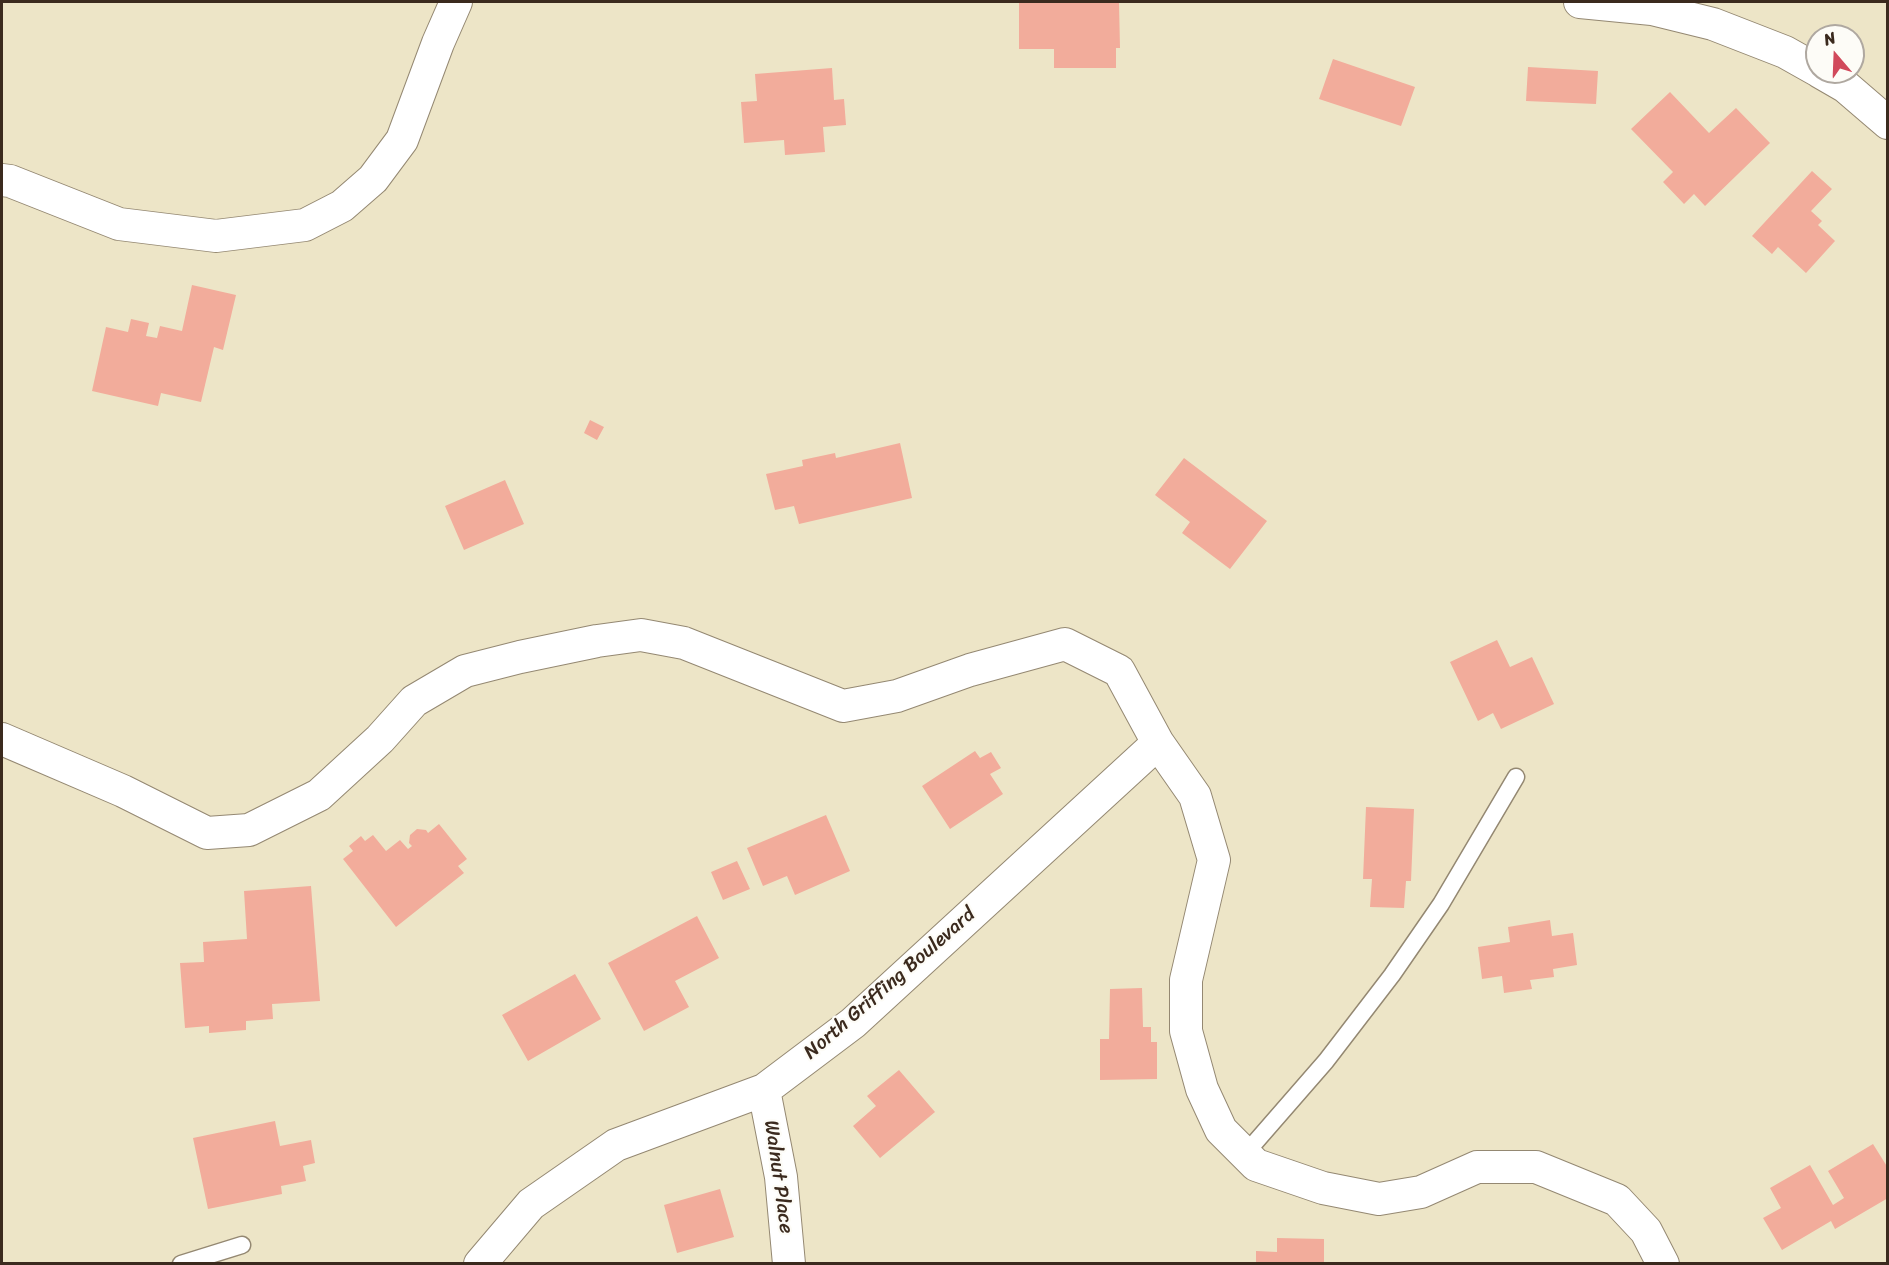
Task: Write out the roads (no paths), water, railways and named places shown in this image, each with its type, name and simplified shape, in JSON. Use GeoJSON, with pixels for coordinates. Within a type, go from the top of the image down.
{"type":"FeatureCollection","features":[{"type":"Feature","properties":{"kind":"street"},"geometry":{"type":"LineString","coordinates":[[2,180],[10,181],[119,224],[216,236],[305,225],[342,206],[373,179],[402,140],[438,43],[456,2]]}},
{"type":"Feature","properties":{"kind":"street"},"geometry":{"type":"LineString","coordinates":[[1580,2],[1652,9],[1713,24],[1785,52],[1805,64]]}},
{"type":"Feature","properties":{"kind":"street"},"geometry":{"type":"LineString","coordinates":[[1841,84],[1887,123]]}},
{"type":"Feature","properties":{"kind":"street"},"geometry":{"type":"LineString","coordinates":[[2,739],[123,791],[207,833],[249,831],[319,795],[380,739],[414,701],[465,671],[597,641],[641,635],[684,643],[843,706],[897,696],[970,670],[1065,644],[1119,671],[1158,742],[1195,796],[1214,860],[1186,980],[1186,1031],[1202,1089],[1221,1130],[1256,1165],[1323,1188],[1379,1199],[1421,1192],[1477,1167],[1536,1167],[1617,1200],[1646,1231],[1663,1263]]}},
{"type":"Feature","properties":{"kind":"street","name":"North Griffing Boulevard"},"geometry":{"type":"LineString","coordinates":[[480,1263],[531,1204],[616,1145],[764,1090],[853,1023],[1158,742]]}},
{"type":"Feature","properties":{"kind":"street","name":"Walnut Place"},"geometry":{"type":"LineString","coordinates":[[764,1090],[781,1177],[789,1263]]}},
{"type":"Feature","properties":{"kind":"lane"},"geometry":{"type":"LineString","coordinates":[[1245,1154],[1326,1061],[1392,975],[1440,904],[1516,777]]}},
{"type":"Feature","properties":{"kind":"lane"},"geometry":{"type":"LineString","coordinates":[[181,1263],[242,1245]]}}]}
